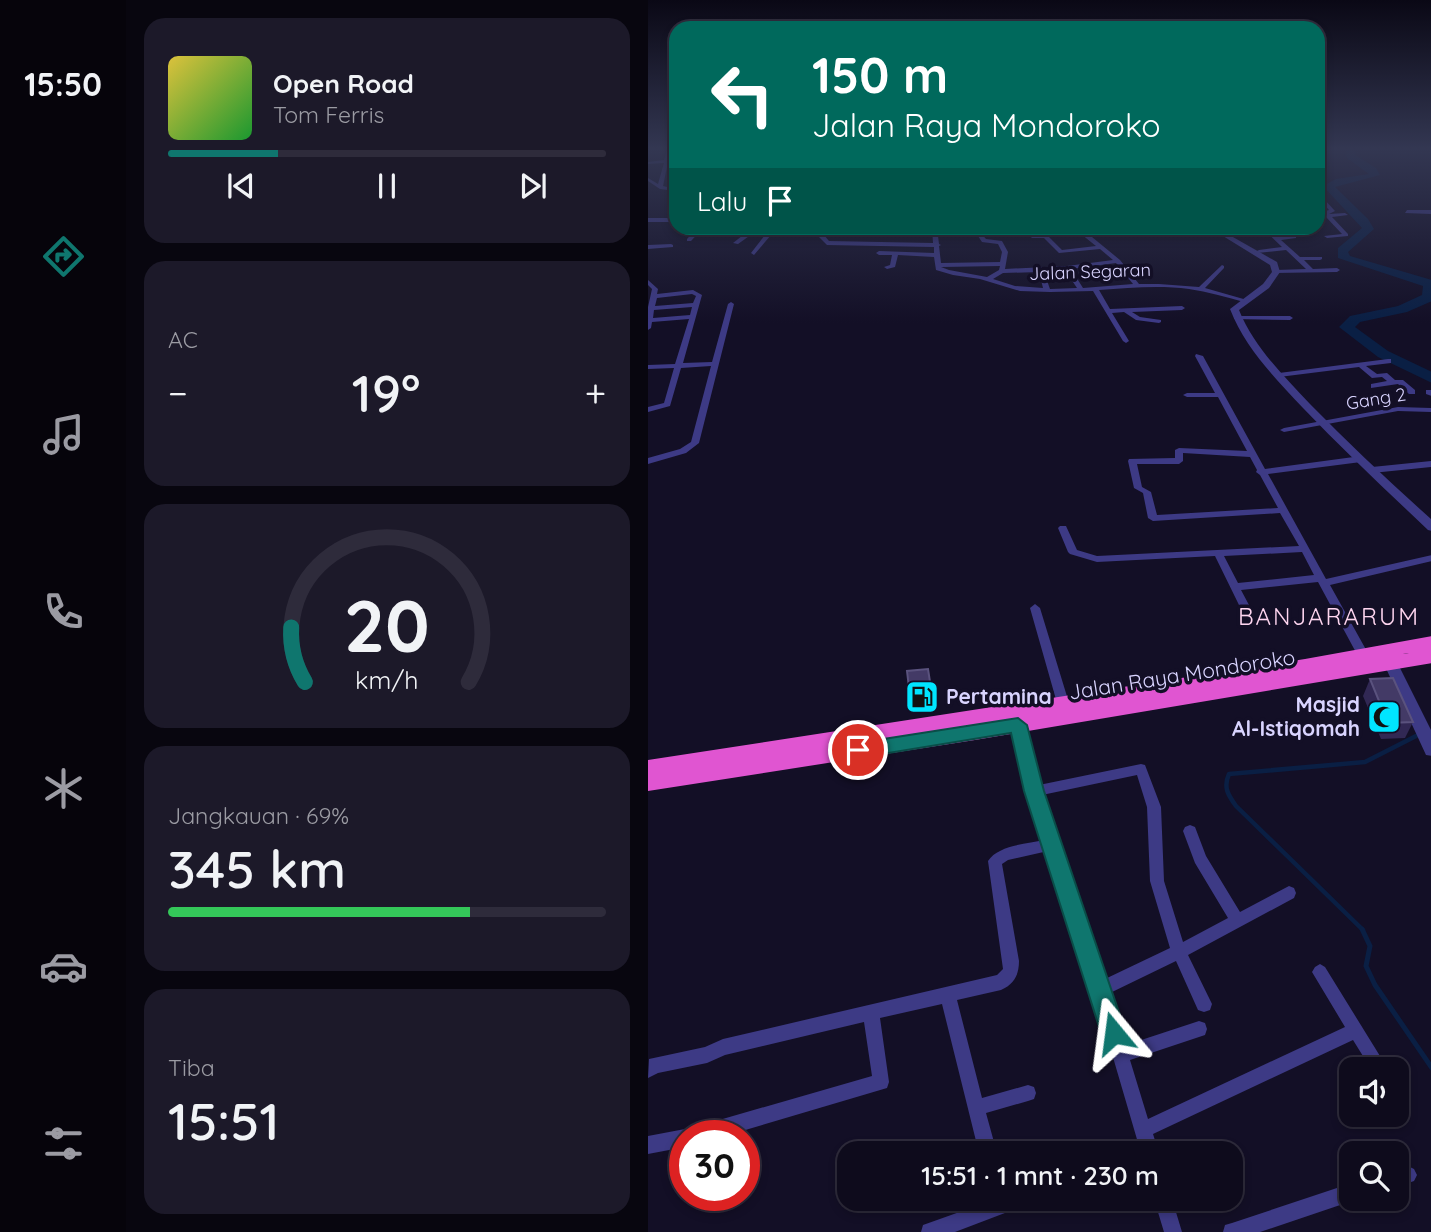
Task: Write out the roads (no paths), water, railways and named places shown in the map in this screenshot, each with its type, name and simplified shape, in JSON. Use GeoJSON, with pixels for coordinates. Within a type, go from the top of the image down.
{"type":"FeatureCollection","features":[{"type":"Feature","properties":{"kind":"highway","name":"Jalan Raya Mondoroko"},"geometry":{"type":"LineString","coordinates":[[648,782],[973,725],[1063,703],[1431,642]]}},
{"type":"Feature","properties":{"kind":"highway","name":"Jalan Raya Mondoroko"},"geometry":{"type":"LineString","coordinates":[[973,725],[1018,725],[1431,656]]}},
{"type":"Feature","properties":{"kind":"highway","name":"Jalan Raya Mondoroko"},"geometry":{"type":"LineString","coordinates":[[648,769],[884,739]]}},
{"type":"Feature","properties":{"kind":"street"},"geometry":{"type":"LineString","coordinates":[[1327,216],[1326,212],[1332,211],[1328,207]]}},
{"type":"Feature","properties":{"kind":"street"},"geometry":{"type":"LineString","coordinates":[[1407,212],[1431,214]]}},
{"type":"Feature","properties":{"kind":"street"},"geometry":{"type":"LineString","coordinates":[[1418,215],[1431,214]]}},
{"type":"Feature","properties":{"kind":"street"},"geometry":{"type":"LineString","coordinates":[[1327,216],[1345,215]]}},
{"type":"Feature","properties":{"kind":"street"},"geometry":{"type":"LineString","coordinates":[[1327,216],[1346,235],[1327,236]]}},
{"type":"Feature","properties":{"kind":"street"},"geometry":{"type":"LineString","coordinates":[[648,220],[669,220]]}},
{"type":"Feature","properties":{"kind":"street"},"geometry":{"type":"LineString","coordinates":[[689,240],[694,235]]}},
{"type":"Feature","properties":{"kind":"street"},"geometry":{"type":"LineString","coordinates":[[736,243],[745,235]]}},
{"type":"Feature","properties":{"kind":"street"},"geometry":{"type":"LineString","coordinates":[[754,253],[768,235]]}},
{"type":"Feature","properties":{"kind":"street"},"geometry":{"type":"LineString","coordinates":[[821,235],[827,243],[938,245]]}},
{"type":"Feature","properties":{"kind":"street"},"geometry":{"type":"LineString","coordinates":[[936,235],[938,265],[1041,270],[1118,261]]}},
{"type":"Feature","properties":{"kind":"street"},"geometry":{"type":"LineString","coordinates":[[980,235],[984,241],[1003,244],[1003,268]]}},
{"type":"Feature","properties":{"kind":"street"},"geometry":{"type":"LineString","coordinates":[[1031,235],[1054,235]]}},
{"type":"Feature","properties":{"kind":"street"},"geometry":{"type":"LineString","coordinates":[[1065,235],[1079,250]]}},
{"type":"Feature","properties":{"kind":"street"},"geometry":{"type":"LineString","coordinates":[[1086,235],[1118,261],[1136,284]]}},
{"type":"Feature","properties":{"kind":"street"},"geometry":{"type":"LineString","coordinates":[[1226,235],[1274,264],[1276,272],[1266,286],[1234,309],[1236,318],[1279,375],[1431,527]]}},
{"type":"Feature","properties":{"kind":"street"},"geometry":{"type":"LineString","coordinates":[[1272,235],[1284,249],[1312,271]]}},
{"type":"Feature","properties":{"kind":"street"},"geometry":{"type":"LineString","coordinates":[[1045,236],[1061,253],[1102,247]]}},
{"type":"Feature","properties":{"kind":"street"},"geometry":{"type":"LineString","coordinates":[[1276,239],[1294,237]]}},
{"type":"Feature","properties":{"kind":"street"},"geometry":{"type":"LineString","coordinates":[[648,247],[671,246]]}},
{"type":"Feature","properties":{"kind":"street"},"geometry":{"type":"LineString","coordinates":[[1259,253],[1284,249]]}},
{"type":"Feature","properties":{"kind":"street"},"geometry":{"type":"LineString","coordinates":[[879,253],[938,255]]}},
{"type":"Feature","properties":{"kind":"street"},"geometry":{"type":"LineString","coordinates":[[887,267],[893,266],[895,254]]}},
{"type":"Feature","properties":{"kind":"street"},"geometry":{"type":"LineString","coordinates":[[1297,259],[1320,258]]}},
{"type":"Feature","properties":{"kind":"street","name":"Jalan Segaran"},"geometry":{"type":"LineString","coordinates":[[938,265],[940,270],[988,279],[998,286],[1047,290],[1081,290],[1136,284],[1202,286],[1244,300]]}},
{"type":"Feature","properties":{"kind":"street"},"geometry":{"type":"LineString","coordinates":[[1202,286],[1222,267]]}},
{"type":"Feature","properties":{"kind":"street"},"geometry":{"type":"LineString","coordinates":[[988,279],[1003,268]]}},
{"type":"Feature","properties":{"kind":"street"},"geometry":{"type":"LineString","coordinates":[[1067,268],[1081,290]]}},
{"type":"Feature","properties":{"kind":"street"},"geometry":{"type":"LineString","coordinates":[[1041,270],[1047,290]]}},
{"type":"Feature","properties":{"kind":"street"},"geometry":{"type":"LineString","coordinates":[[1276,272],[1337,270]]}},
{"type":"Feature","properties":{"kind":"street"},"geometry":{"type":"LineString","coordinates":[[648,282],[655,287],[648,328]]}},
{"type":"Feature","properties":{"kind":"street"},"geometry":{"type":"LineString","coordinates":[[1095,289],[1126,341]]}},
{"type":"Feature","properties":{"kind":"street"},"geometry":{"type":"LineString","coordinates":[[648,410],[666,406],[681,366],[699,295],[693,292],[655,296]]}},
{"type":"Feature","properties":{"kind":"street"},"geometry":{"type":"LineString","coordinates":[[648,461],[683,451],[695,443],[731,304]]}},
{"type":"Feature","properties":{"kind":"street"},"geometry":{"type":"LineString","coordinates":[[650,308],[696,305]]}},
{"type":"Feature","properties":{"kind":"street"},"geometry":{"type":"LineString","coordinates":[[1108,311],[1182,308]]}},
{"type":"Feature","properties":{"kind":"street"},"geometry":{"type":"LineString","coordinates":[[1125,310],[1138,319],[1159,321]]}},
{"type":"Feature","properties":{"kind":"street"},"geometry":{"type":"LineString","coordinates":[[649,320],[693,317]]}},
{"type":"Feature","properties":{"kind":"street"},"geometry":{"type":"LineString","coordinates":[[1236,318],[1290,318]]}},
{"type":"Feature","properties":{"kind":"street"},"geometry":{"type":"LineString","coordinates":[[1199,356],[1250,454],[1363,655]]}},
{"type":"Feature","properties":{"kind":"street"},"geometry":{"type":"LineString","coordinates":[[1279,375],[1388,361]]}},
{"type":"Feature","properties":{"kind":"street"},"geometry":{"type":"LineString","coordinates":[[648,367],[714,364]]}},
{"type":"Feature","properties":{"kind":"street"},"geometry":{"type":"LineString","coordinates":[[1362,366],[1372,375],[1385,376],[1392,382]]}},
{"type":"Feature","properties":{"kind":"street"},"geometry":{"type":"LineString","coordinates":[[1374,386],[1400,382],[1428,410]]}},
{"type":"Feature","properties":{"kind":"street"},"geometry":{"type":"LineString","coordinates":[[1187,396],[1220,395]]}},
{"type":"Feature","properties":{"kind":"street","name":"Gang 2"},"geometry":{"type":"LineString","coordinates":[[1284,430],[1398,409],[1428,410]]}},
{"type":"Feature","properties":{"kind":"street"},"geometry":{"type":"LineString","coordinates":[[1250,454],[1179,450],[1179,461],[1133,460],[1138,488],[1147,492],[1149,518],[1282,510]]}},
{"type":"Feature","properties":{"kind":"street"},"geometry":{"type":"LineString","coordinates":[[1260,472],[1361,459]]}},
{"type":"Feature","properties":{"kind":"street"},"geometry":{"type":"LineString","coordinates":[[1372,470],[1431,464]]}},
{"type":"Feature","properties":{"kind":"street"},"geometry":{"type":"LineString","coordinates":[[1063,528],[1073,552],[1088,558],[1304,549]]}},
{"type":"Feature","properties":{"kind":"street"},"geometry":{"type":"LineString","coordinates":[[1218,553],[1244,605]]}},
{"type":"Feature","properties":{"kind":"street"},"geometry":{"type":"LineString","coordinates":[[1235,587],[1322,580],[1431,558]]}},
{"type":"Feature","properties":{"kind":"street"},"geometry":{"type":"LineString","coordinates":[[1035,608],[1063,703]]}},
{"type":"Feature","properties":{"kind":"street"},"geometry":{"type":"LineString","coordinates":[[1391,664],[1430,747]]}},
{"type":"Feature","properties":{"kind":"street"},"geometry":{"type":"LineString","coordinates":[[1018,725],[1034,791],[1101,989],[1146,1141]]}},
{"type":"Feature","properties":{"kind":"street"},"geometry":{"type":"LineString","coordinates":[[1034,791],[1141,769],[1154,807],[1157,881],[1179,952],[1204,1004]]}},
{"type":"Feature","properties":{"kind":"street"},"geometry":{"type":"LineString","coordinates":[[1190,831],[1200,859],[1238,921]]}},
{"type":"Feature","properties":{"kind":"street"},"geometry":{"type":"LineString","coordinates":[[648,1070],[655,1065],[710,1054],[723,1047],[996,985],[1009,976],[1011,961],[995,861],[1005,855],[1053,844]]}},
{"type":"Feature","properties":{"kind":"street"},"geometry":{"type":"LineString","coordinates":[[1101,989],[1179,952],[1289,893]]}},
{"type":"Feature","properties":{"kind":"street"},"geometry":{"type":"LineString","coordinates":[[1320,972],[1372,1057]]}},
{"type":"Feature","properties":{"kind":"street"},"geometry":{"type":"LineString","coordinates":[[948,996],[985,1141]]}},
{"type":"Feature","properties":{"kind":"street"},"geometry":{"type":"LineString","coordinates":[[750,1120],[881,1082],[871,1013]]}},
{"type":"Feature","properties":{"kind":"street"},"geometry":{"type":"LineString","coordinates":[[1120,1055],[1199,1029]]}},
{"type":"Feature","properties":{"kind":"street"},"geometry":{"type":"LineString","coordinates":[[1143,1130],[1355,1031]]}},
{"type":"Feature","properties":{"kind":"street"},"geometry":{"type":"LineString","coordinates":[[976,1108],[1028,1093]]}},
{"type":"Feature","properties":{"kind":"street"},"geometry":{"type":"LineString","coordinates":[[648,1146],[669,1141]]}},
{"type":"Feature","properties":{"kind":"street"},"geometry":{"type":"LineString","coordinates":[[1232,1232],[1339,1196]]}},
{"type":"Feature","properties":{"kind":"street"},"geometry":{"type":"LineString","coordinates":[[930,1232],[982,1211]]}},
{"type":"Feature","properties":{"kind":"street"},"geometry":{"type":"LineString","coordinates":[[1167,1211],[1173,1232]]}},
{"type":"Feature","properties":{"kind":"waterway"},"geometry":{"type":"LineString","coordinates":[[1350,207],[1368,229],[1342,251],[1344,258],[1430,284],[1428,297],[1402,309],[1355,319],[1346,327],[1383,354],[1432,378]]}},
{"type":"Feature","properties":{"kind":"waterway"},"geometry":{"type":"LineString","coordinates":[[1362,929],[1236,806],[1227,791],[1227,779],[1229,774],[1365,762],[1420,734]]}},
{"type":"Feature","properties":{"kind":"waterway"},"geometry":{"type":"LineString","coordinates":[[1362,929],[1370,946],[1366,966],[1375,985],[1432,1068]]}},
{"type":"Feature","properties":{"kind":"place","name":"Pertamina"},"geometry":{"type":"Point","coordinates":[922,697]}},
{"type":"Feature","properties":{"kind":"place","name":"Masjid Al-Istiqomah"},"geometry":{"type":"Point","coordinates":[1384,717]}},
{"type":"Feature","properties":{"kind":"district","name":"BANJARARUM"},"geometry":{"type":"Point","coordinates":[1329,617]}}]}
